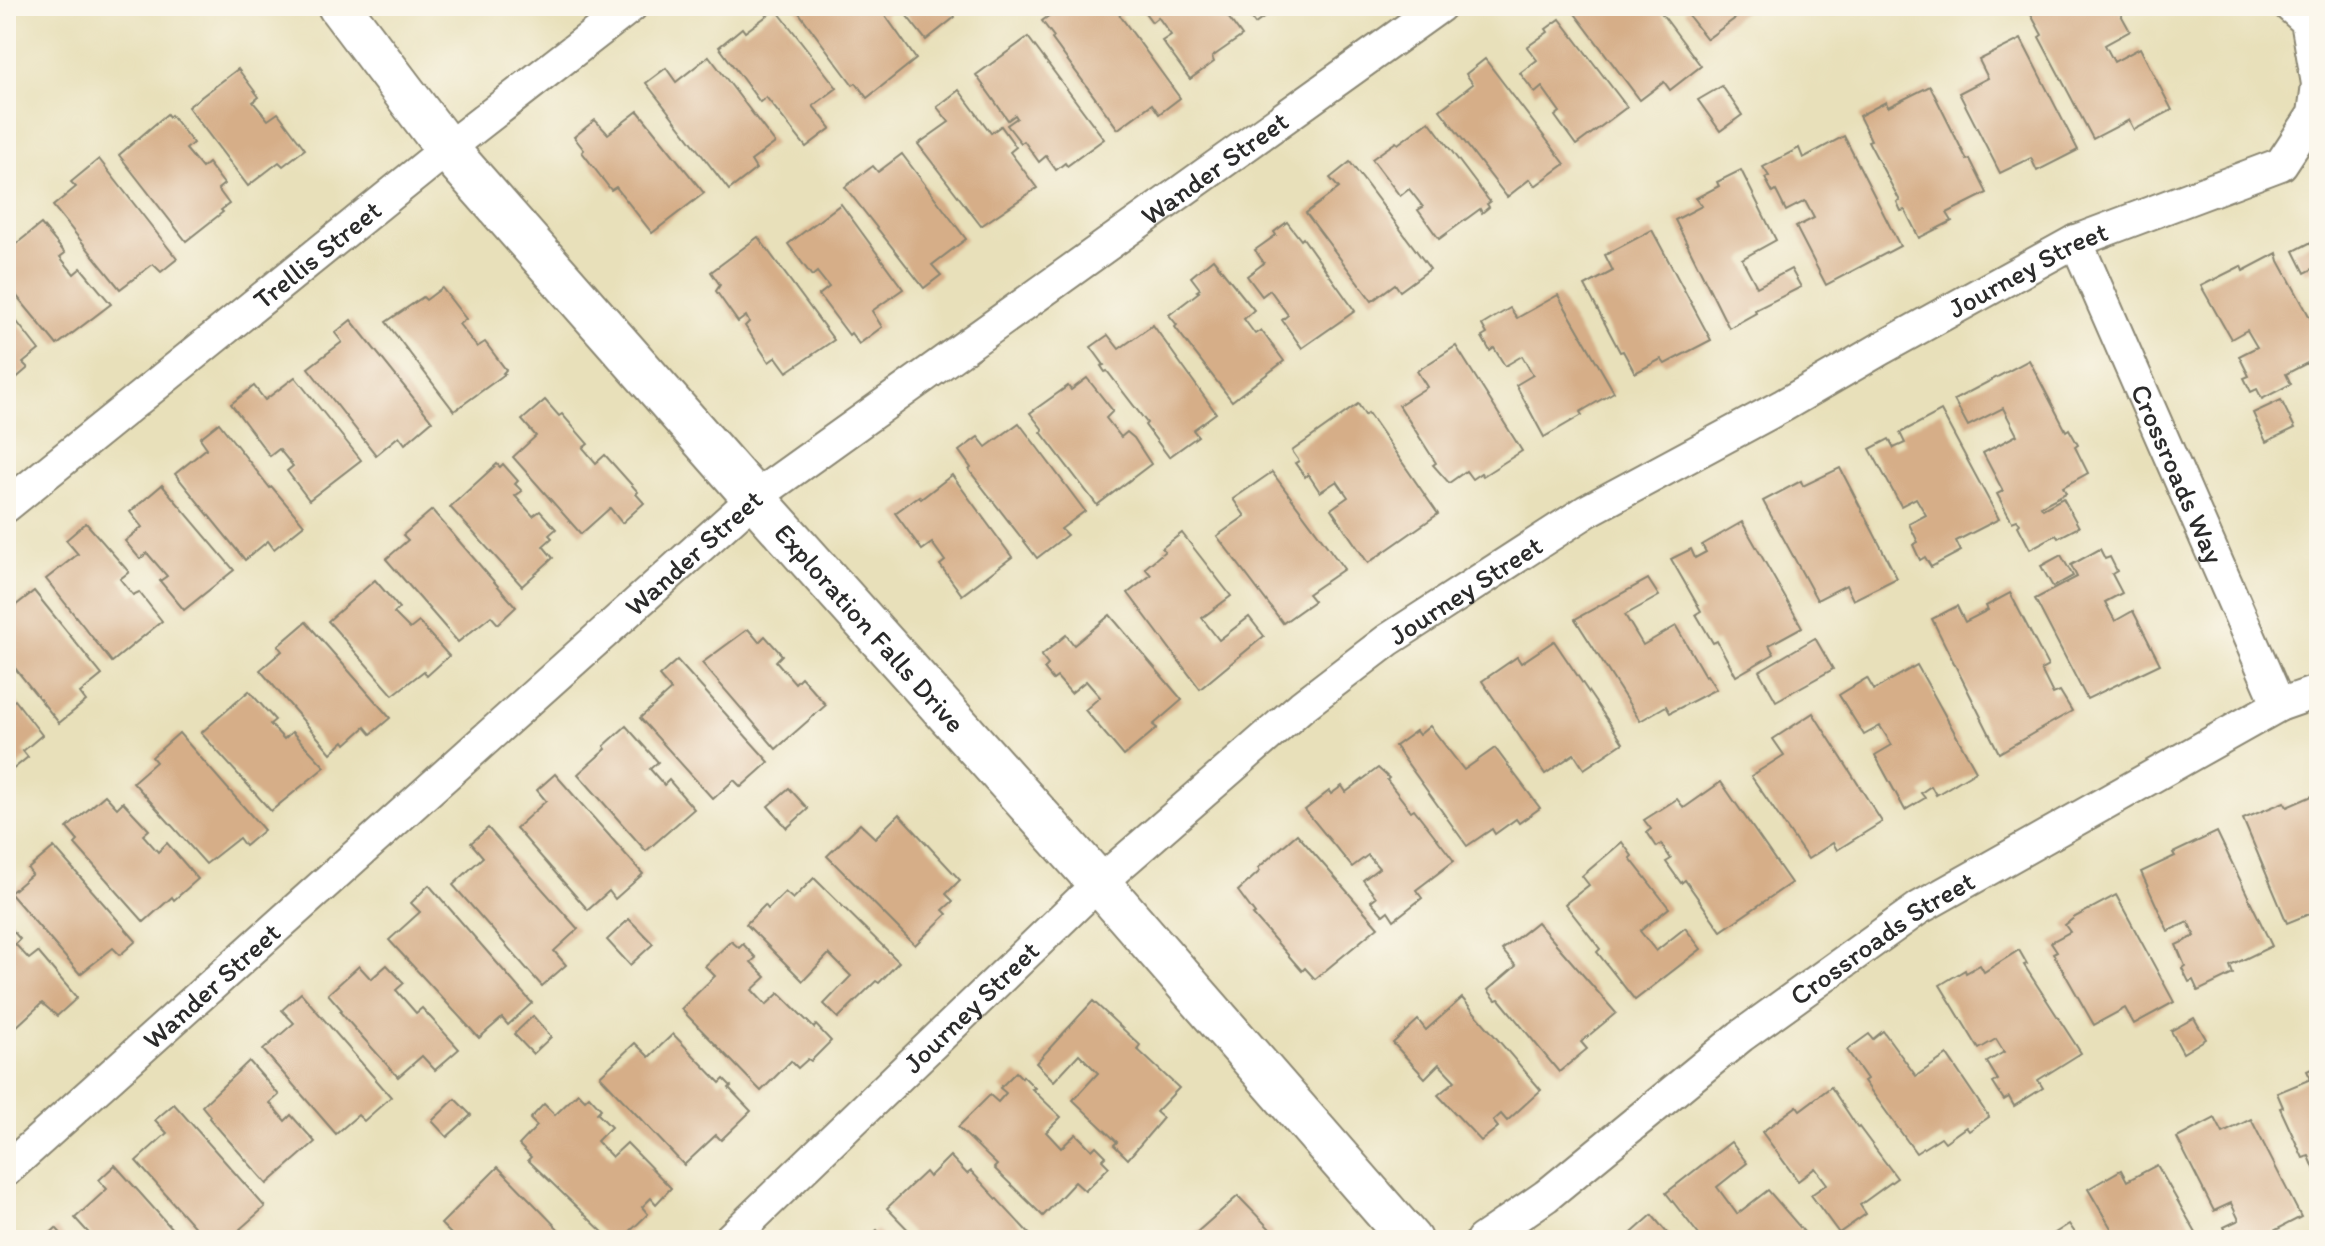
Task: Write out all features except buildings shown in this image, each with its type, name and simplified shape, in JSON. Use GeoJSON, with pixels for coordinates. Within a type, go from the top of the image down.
{"type":"FeatureCollection","features":[{"type":"Feature","properties":{"kind":"street","name":"Exploration Falls Drive"},"geometry":{"type":"LineString","coordinates":[[339,6],[447,149],[1099,883],[1410,1240]]}},
{"type":"Feature","properties":{"kind":"street","name":"Trellis Street"},"geometry":{"type":"LineString","coordinates":[[6,506],[447,149],[631,6]]}},
{"type":"Feature","properties":{"kind":"street","name":"Wander Street"},"geometry":{"type":"LineString","coordinates":[[6,1170],[754,498],[1440,6]]}},
{"type":"Feature","properties":{"kind":"street","name":"Journey Street"},"geometry":{"type":"LineString","coordinates":[[729,1240],[1099,883],[1302,706],[1388,640],[1587,511],[1784,405],[2076,241],[2281,164],[2314,114],[2318,84],[2307,21],[2290,6]]}},
{"type":"Feature","properties":{"kind":"street","name":"Crossroads Way"},"geometry":{"type":"LineString","coordinates":[[2076,241],[2279,705]]}},
{"type":"Feature","properties":{"kind":"street","name":"Crossroads Street"},"geometry":{"type":"LineString","coordinates":[[1482,1240],[1546,1196],[1741,1036],[1919,908],[2279,705],[2319,691]]}}]}
